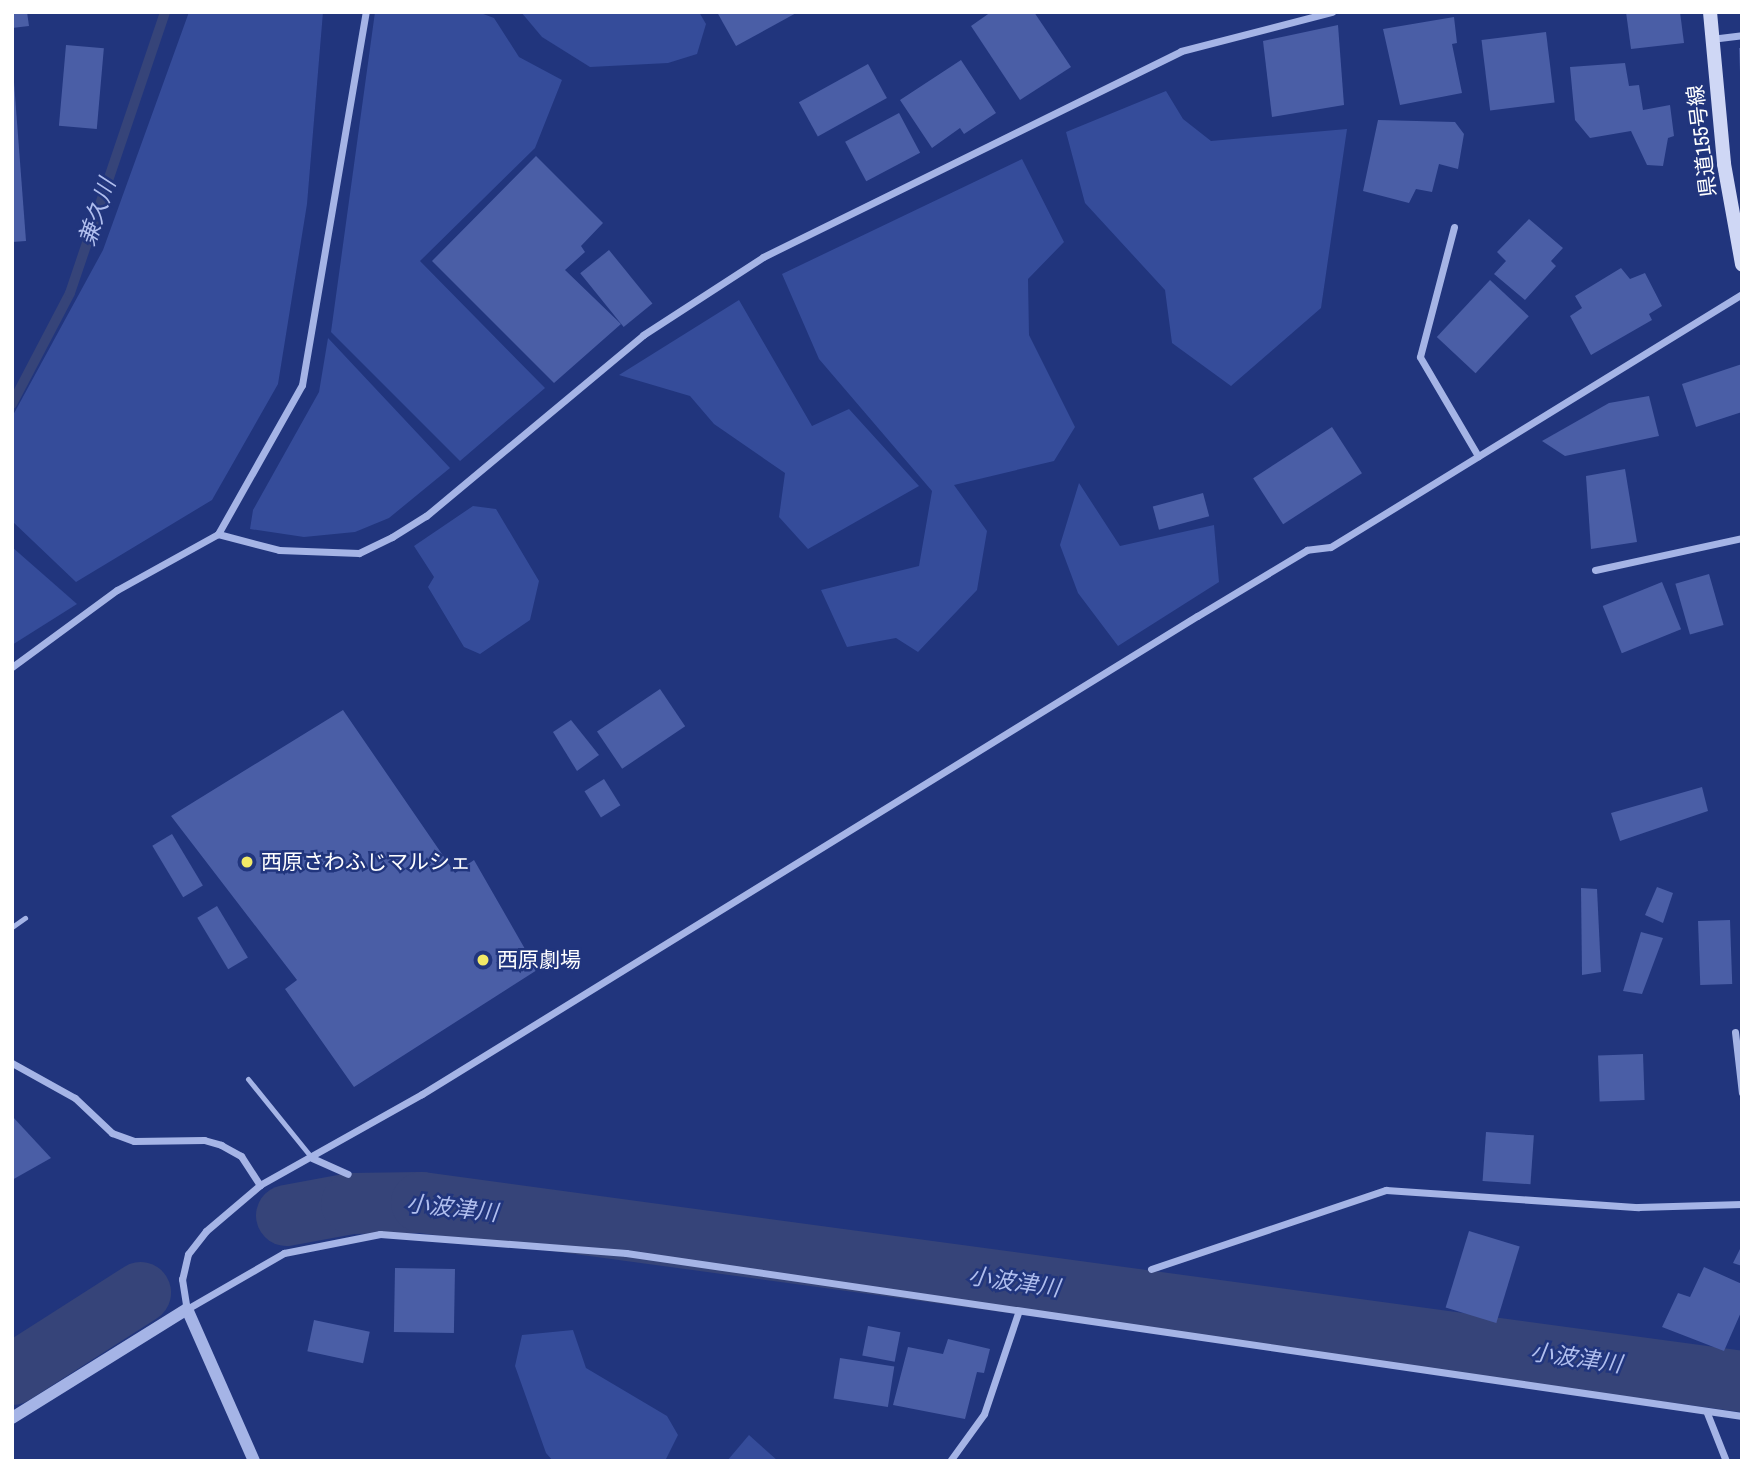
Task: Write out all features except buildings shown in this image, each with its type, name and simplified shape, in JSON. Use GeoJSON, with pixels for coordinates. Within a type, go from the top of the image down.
{"type":"FeatureCollection","features":[{"type":"Feature","properties":{"kind":"main road","name":"県道155号線"},"geometry":{"type":"LineString","coordinates":[[1710,12],[1724,164],[1742,264]]}},
{"type":"Feature","properties":{"kind":"street"},"geometry":{"type":"LineString","coordinates":[[12,667],[117,590],[218,534],[302,386],[366,12]]}},
{"type":"Feature","properties":{"kind":"street"},"geometry":{"type":"LineString","coordinates":[[218,534],[279,550],[359,553],[426,516],[643,335],[763,257],[1181,51],[1332,12]]}},
{"type":"Feature","properties":{"kind":"street"},"geometry":{"type":"LineString","coordinates":[[1711,39],[1742,35]]}},
{"type":"Feature","properties":{"kind":"street"},"geometry":{"type":"LineString","coordinates":[[1454,227],[1420,357],[1478,456]]}},
{"type":"Feature","properties":{"kind":"street"},"geometry":{"type":"LineString","coordinates":[[254,1461],[187,1309],[182,1279],[188,1254],[206,1231],[260,1185],[312,1158],[1197,615],[1307,550],[1329,547],[1742,294]]}},
{"type":"Feature","properties":{"kind":"street"},"geometry":{"type":"LineString","coordinates":[[1595,570],[1742,537]]}},
{"type":"Feature","properties":{"kind":"street"},"geometry":{"type":"LineString","coordinates":[[1735,1032],[1742,1093]]}},
{"type":"Feature","properties":{"kind":"street"},"geometry":{"type":"LineString","coordinates":[[12,1063],[75,1098],[112,1133],[134,1140],[204,1140],[221,1145],[241,1156],[260,1185]]}},
{"type":"Feature","properties":{"kind":"street"},"geometry":{"type":"LineString","coordinates":[[312,1158],[348,1174]]}},
{"type":"Feature","properties":{"kind":"street"},"geometry":{"type":"LineString","coordinates":[[1150,1269],[1386,1190],[1638,1207],[1742,1204]]}},
{"type":"Feature","properties":{"kind":"street"},"geometry":{"type":"LineString","coordinates":[[12,1418],[284,1252],[380,1234],[626,1253],[1018,1313],[1742,1416]]}},
{"type":"Feature","properties":{"kind":"street"},"geometry":{"type":"LineString","coordinates":[[950,1461],[985,1414],[1018,1313]]}},
{"type":"Feature","properties":{"kind":"street"},"geometry":{"type":"LineString","coordinates":[[1707,1413],[1726,1461]]}},
{"type":"Feature","properties":{"kind":"lane"},"geometry":{"type":"LineString","coordinates":[[12,926],[24,918]]}},
{"type":"Feature","properties":{"kind":"lane"},"geometry":{"type":"LineString","coordinates":[[248,1079],[312,1158]]}},
{"type":"Feature","properties":{"kind":"shaded area"},"geometry":{"type":"Polygon","coordinates":[[[189,12],[323,12],[307,204],[278,384],[212,500],[76,582],[12,521],[12,417],[103,250],[189,12]]]}},
{"type":"Feature","properties":{"kind":"shaded area"},"geometry":{"type":"Polygon","coordinates":[[[375,12],[478,12],[494,18],[519,57],[562,80],[535,148],[420,261],[545,388],[460,461],[331,332],[375,12]]]}},
{"type":"Feature","properties":{"kind":"shaded area"},"geometry":{"type":"Polygon","coordinates":[[[521,12],[699,12],[706,24],[697,54],[668,63],[590,67],[542,37],[521,12]]]}},
{"type":"Feature","properties":{"kind":"shaded area"},"geometry":{"type":"Polygon","coordinates":[[[1166,91],[1183,119],[1211,141],[1347,129],[1321,308],[1231,386],[1172,343],[1165,290],[1085,203],[1066,132],[1166,91]]]}},
{"type":"Feature","properties":{"kind":"shaded area"},"geometry":{"type":"Polygon","coordinates":[[[1022,159],[1064,242],[1028,279],[1029,335],[1075,427],[1054,461],[954,485],[987,531],[977,590],[918,652],[896,638],[847,647],[821,590],[919,566],[932,491],[819,359],[782,274],[1022,159]]]}},
{"type":"Feature","properties":{"kind":"shaded area"},"geometry":{"type":"Polygon","coordinates":[[[739,300],[812,426],[849,409],[919,486],[808,549],[779,517],[785,473],[714,424],[690,396],[619,375],[739,300]]]}},
{"type":"Feature","properties":{"kind":"shaded area"},"geometry":{"type":"Polygon","coordinates":[[[328,338],[450,468],[389,518],[355,532],[304,537],[250,529],[253,510],[319,392],[328,338]]]}},
{"type":"Feature","properties":{"kind":"shaded area"},"geometry":{"type":"Polygon","coordinates":[[[1079,483],[1120,546],[1214,525],[1219,582],[1118,646],[1078,593],[1060,545],[1079,483]]]}},
{"type":"Feature","properties":{"kind":"shaded area"},"geometry":{"type":"Polygon","coordinates":[[[473,506],[496,509],[539,581],[530,620],[480,654],[464,647],[428,587],[434,577],[414,546],[473,506]]]}},
{"type":"Feature","properties":{"kind":"shaded area"},"geometry":{"type":"Polygon","coordinates":[[[12,547],[77,604],[12,645],[12,547]]]}},
{"type":"Feature","properties":{"kind":"shaded area"},"geometry":{"type":"Polygon","coordinates":[[[573,1330],[586,1368],[667,1416],[678,1435],[665,1461],[553,1461],[546,1453],[515,1366],[522,1335],[573,1330]]]}},
{"type":"Feature","properties":{"kind":"shaded area"},"geometry":{"type":"Polygon","coordinates":[[[749,1435],[778,1461],[727,1461],[749,1435]]]}},
{"type":"Feature","properties":{"kind":"waterway","name":"兼久川"},"geometry":{"type":"LineString","coordinates":[[12,404],[70,293],[165,12]]}},
{"type":"Feature","properties":{"kind":"waterway","name":"小波津川"},"geometry":{"type":"LineString","coordinates":[[286,1215],[351,1203],[421,1202],[1742,1381]]}},
{"type":"Feature","properties":{"kind":"waterway","name":"小波津川"},"geometry":{"type":"LineString","coordinates":[[12,1374],[140,1292]]}},
{"type":"Feature","properties":{"kind":"place","name":"西原さわふじマルシェ"},"geometry":{"type":"Point","coordinates":[247,862]}},
{"type":"Feature","properties":{"kind":"place","name":"西原劇場"},"geometry":{"type":"Point","coordinates":[483,960]}}]}
